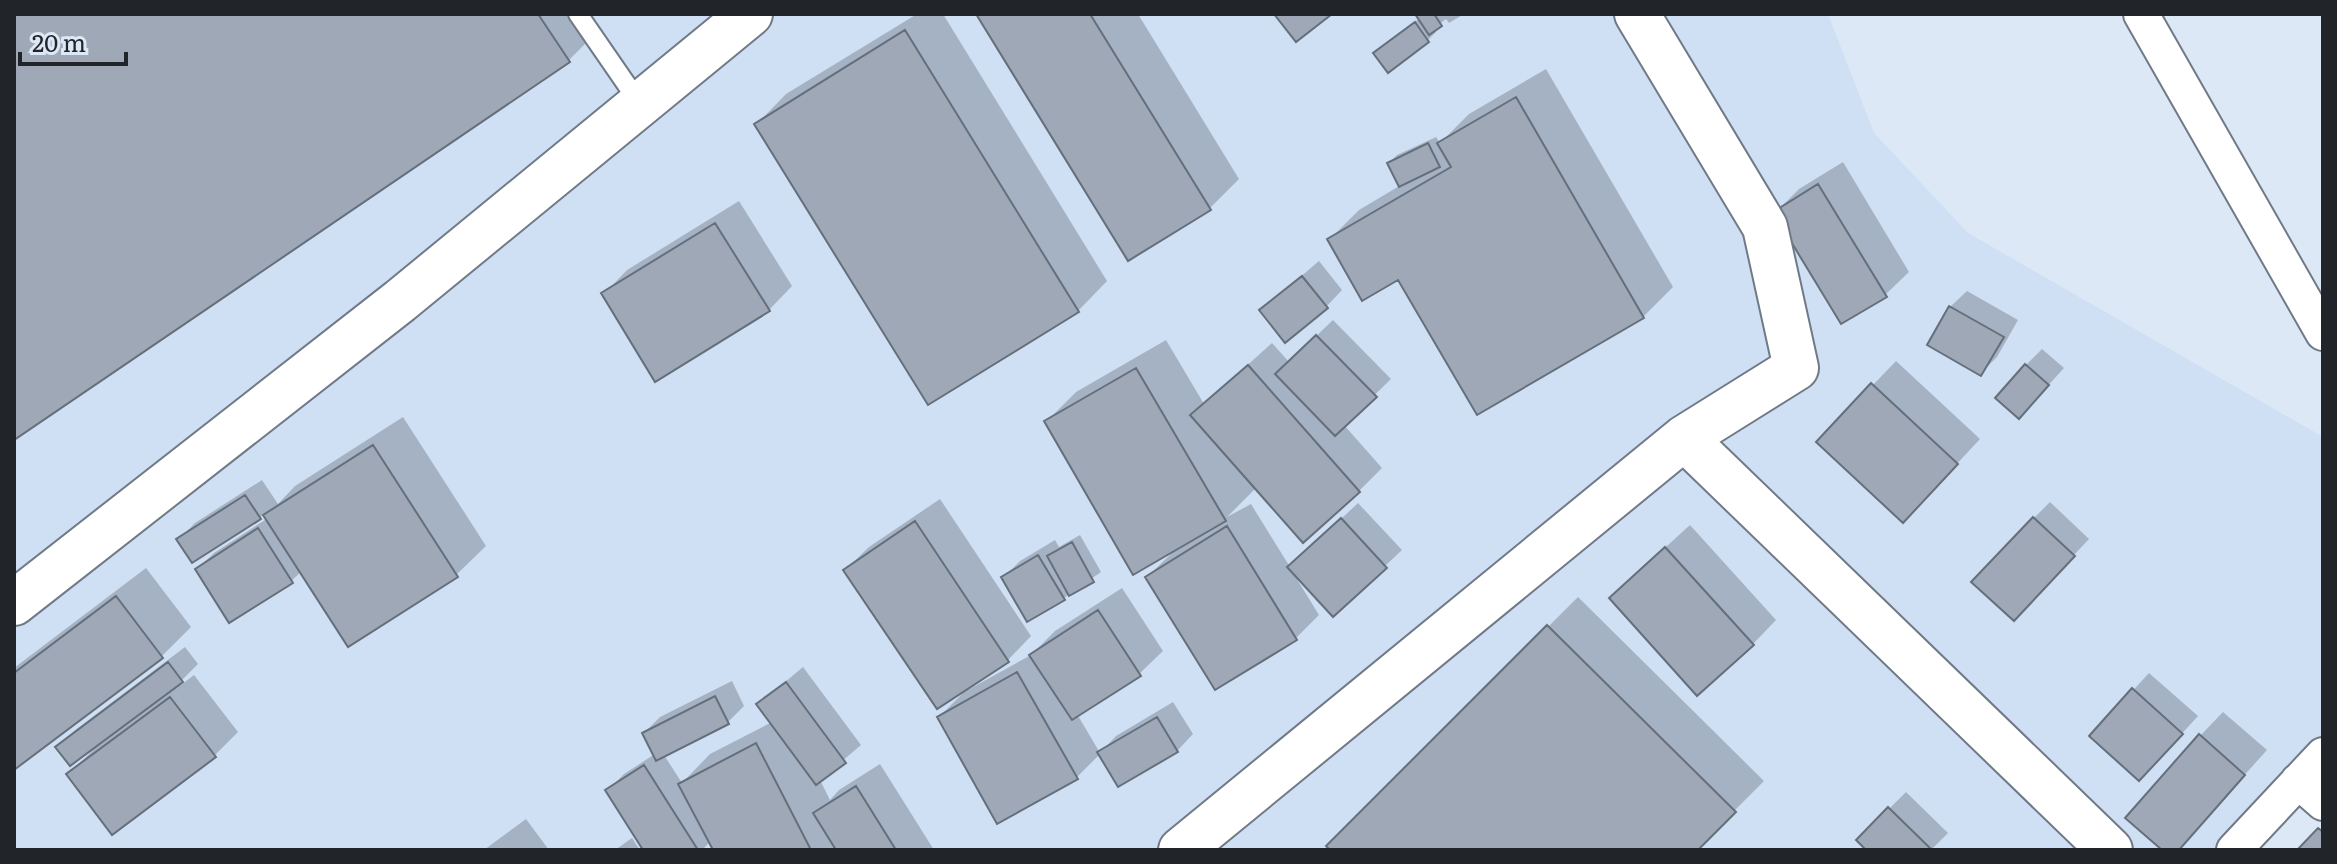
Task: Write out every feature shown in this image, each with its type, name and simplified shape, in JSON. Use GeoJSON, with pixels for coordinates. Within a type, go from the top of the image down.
{"type":"FeatureCollection","features":[{"type":"Feature","properties":{"kind":"street"},"geometry":{"type":"LineString","coordinates":[[16,597],[400,301],[750,14]]}},
{"type":"Feature","properties":{"kind":"street"},"geometry":{"type":"LineString","coordinates":[[1181,850],[1684,438],[1796,368],[1765,227],[1637,14]]}},
{"type":"Feature","properties":{"kind":"street"},"geometry":{"type":"LineString","coordinates":[[2141,14],[2323,333]]}},
{"type":"Feature","properties":{"kind":"street"},"geometry":{"type":"LineString","coordinates":[[1684,438],[2110,850]]}},
{"type":"Feature","properties":{"kind":"street"},"geometry":{"type":"LineString","coordinates":[[2234,850],[2310,792],[2323,755]]}},
{"type":"Feature","properties":{"kind":"lane"},"geometry":{"type":"LineString","coordinates":[[578,14],[640,104]]}},
{"type":"Feature","properties":{"kind":"shaded area"},"geometry":{"type":"Polygon","coordinates":[[[14,14],[1828,14],[1874,133],[1968,233],[2323,437],[2323,736],[2216,850],[14,850],[14,14]]]}},
{"type":"Feature","properties":{"kind":"building"},"geometry":{"type":"Polygon","coordinates":[[[14,14],[538,14],[570,62],[14,440],[14,14]]]}},
{"type":"Feature","properties":{"kind":"building"},"geometry":{"type":"Polygon","coordinates":[[[976,14],[1090,14],[1211,210],[1128,261],[976,14]]]}},
{"type":"Feature","properties":{"kind":"building"},"geometry":{"type":"Polygon","coordinates":[[[1274,14],[1332,14],[1296,42],[1274,14]]]}},
{"type":"Feature","properties":{"kind":"building"},"geometry":{"type":"Polygon","coordinates":[[[1415,14],[1434,14],[1442,26],[1429,35],[1415,14]]]}},
{"type":"Feature","properties":{"kind":"building"},"geometry":{"type":"Polygon","coordinates":[[[1415,22],[1429,42],[1388,73],[1373,53],[1415,22]]]}},
{"type":"Feature","properties":{"kind":"building"},"geometry":{"type":"Polygon","coordinates":[[[905,30],[1079,312],[928,405],[754,124],[905,30]]]}},
{"type":"Feature","properties":{"kind":"building"},"geometry":{"type":"Polygon","coordinates":[[[1516,97],[1644,318],[1477,415],[1398,280],[1362,301],[1327,239],[1451,167],[1437,143],[1516,97]]]}},
{"type":"Feature","properties":{"kind":"building"},"geometry":{"type":"Polygon","coordinates":[[[1428,143],[1440,167],[1399,187],[1387,163],[1428,143]]]}},
{"type":"Feature","properties":{"kind":"building"},"geometry":{"type":"Polygon","coordinates":[[[1818,184],[1887,297],[1841,324],[1773,212],[1818,184]]]}},
{"type":"Feature","properties":{"kind":"building"},"geometry":{"type":"Polygon","coordinates":[[[715,223],[770,311],[655,382],[601,293],[715,223]]]}},
{"type":"Feature","properties":{"kind":"building"},"geometry":{"type":"Polygon","coordinates":[[[1302,276],[1328,308],[1285,343],[1259,310],[1302,276]]]}},
{"type":"Feature","properties":{"kind":"building"},"geometry":{"type":"Polygon","coordinates":[[[1949,306],[2004,337],[1981,376],[1927,345],[1949,306]]]}},
{"type":"Feature","properties":{"kind":"building"},"geometry":{"type":"Polygon","coordinates":[[[1316,335],[1377,397],[1335,436],[1275,374],[1316,335]]]}},
{"type":"Feature","properties":{"kind":"building"},"geometry":{"type":"Polygon","coordinates":[[[2025,364],[2049,385],[2019,419],[1995,398],[2025,364]]]}},
{"type":"Feature","properties":{"kind":"building"},"geometry":{"type":"Polygon","coordinates":[[[1248,365],[1360,492],[1303,543],[1190,415],[1248,365]]]}},
{"type":"Feature","properties":{"kind":"building"},"geometry":{"type":"Polygon","coordinates":[[[1136,368],[1226,521],[1133,575],[1044,421],[1136,368]]]}},
{"type":"Feature","properties":{"kind":"building"},"geometry":{"type":"Polygon","coordinates":[[[1871,383],[1958,464],[1903,523],[1816,442],[1871,383]]]}},
{"type":"Feature","properties":{"kind":"building"},"geometry":{"type":"Polygon","coordinates":[[[373,445],[458,577],[348,647],[263,515],[373,445]]]}},
{"type":"Feature","properties":{"kind":"building"},"geometry":{"type":"Polygon","coordinates":[[[245,495],[261,519],[192,563],[176,539],[245,495]]]}},
{"type":"Feature","properties":{"kind":"building"},"geometry":{"type":"Polygon","coordinates":[[[2033,517],[2075,556],[2014,621],[1971,582],[2033,517]]]}},
{"type":"Feature","properties":{"kind":"building"},"geometry":{"type":"Polygon","coordinates":[[[1341,518],[1387,568],[1333,617],[1287,567],[1341,518]]]}},
{"type":"Feature","properties":{"kind":"building"},"geometry":{"type":"Polygon","coordinates":[[[915,521],[1009,662],[937,709],[843,570],[915,521]]]}},
{"type":"Feature","properties":{"kind":"building"},"geometry":{"type":"Polygon","coordinates":[[[1227,526],[1297,640],[1215,690],[1145,577],[1227,526]]]}},
{"type":"Feature","properties":{"kind":"building"},"geometry":{"type":"Polygon","coordinates":[[[258,528],[293,583],[229,623],[195,569],[258,528]]]}},
{"type":"Feature","properties":{"kind":"building"},"geometry":{"type":"Polygon","coordinates":[[[1072,542],[1094,582],[1069,596],[1047,556],[1072,542]]]}},
{"type":"Feature","properties":{"kind":"building"},"geometry":{"type":"Polygon","coordinates":[[[1665,547],[1754,645],[1697,696],[1609,598],[1665,547]]]}},
{"type":"Feature","properties":{"kind":"building"},"geometry":{"type":"Polygon","coordinates":[[[1038,555],[1065,600],[1027,622],[1001,577],[1038,555]]]}},
{"type":"Feature","properties":{"kind":"building"},"geometry":{"type":"Polygon","coordinates":[[[116,596],[163,658],[14,770],[14,673],[116,596]]]}},
{"type":"Feature","properties":{"kind":"building"},"geometry":{"type":"Polygon","coordinates":[[[1098,610],[1141,676],[1072,720],[1029,655],[1098,610]]]}},
{"type":"Feature","properties":{"kind":"building"},"geometry":{"type":"Polygon","coordinates":[[[1547,625],[1736,812],[1698,850],[1330,850],[1326,846],[1547,625]]]}},
{"type":"Feature","properties":{"kind":"building"},"geometry":{"type":"Polygon","coordinates":[[[168,662],[183,682],[70,766],[55,747],[168,662]]]}},
{"type":"Feature","properties":{"kind":"building"},"geometry":{"type":"Polygon","coordinates":[[[1017,672],[1078,779],[997,824],[937,717],[1017,672]]]}},
{"type":"Feature","properties":{"kind":"building"},"geometry":{"type":"Polygon","coordinates":[[[786,682],[846,763],[816,785],[756,704],[786,682]]]}},
{"type":"Feature","properties":{"kind":"building"},"geometry":{"type":"Polygon","coordinates":[[[2132,688],[2183,734],[2139,781],[2089,736],[2132,688]]]}},
{"type":"Feature","properties":{"kind":"building"},"geometry":{"type":"Polygon","coordinates":[[[715,696],[729,724],[656,761],[642,733],[715,696]]]}},
{"type":"Feature","properties":{"kind":"building"},"geometry":{"type":"Polygon","coordinates":[[[170,697],[216,757],[112,835],[66,774],[170,697]]]}},
{"type":"Feature","properties":{"kind":"building"},"geometry":{"type":"Polygon","coordinates":[[[1157,717],[1178,752],[1118,787],[1097,752],[1157,717]]]}},
{"type":"Feature","properties":{"kind":"building"},"geometry":{"type":"Polygon","coordinates":[[[2199,734],[2245,775],[2179,850],[2162,850],[2125,818],[2199,734]]]}},
{"type":"Feature","properties":{"kind":"building"},"geometry":{"type":"Polygon","coordinates":[[[756,743],[811,850],[713,850],[678,784],[756,743]]]}},
{"type":"Feature","properties":{"kind":"building"},"geometry":{"type":"Polygon","coordinates":[[[644,765],[698,850],[643,850],[605,790],[644,765]]]}},
{"type":"Feature","properties":{"kind":"building"},"geometry":{"type":"Polygon","coordinates":[[[856,786],[896,850],[836,850],[813,813],[856,786]]]}},
{"type":"Feature","properties":{"kind":"building"},"geometry":{"type":"Polygon","coordinates":[[[1888,807],[1932,850],[1866,850],[1856,840],[1888,807]]]}},
{"type":"Feature","properties":{"kind":"building"},"geometry":{"type":"Polygon","coordinates":[[[2318,828],[2323,832],[2323,850],[2297,850],[2318,828]]]}}]}
